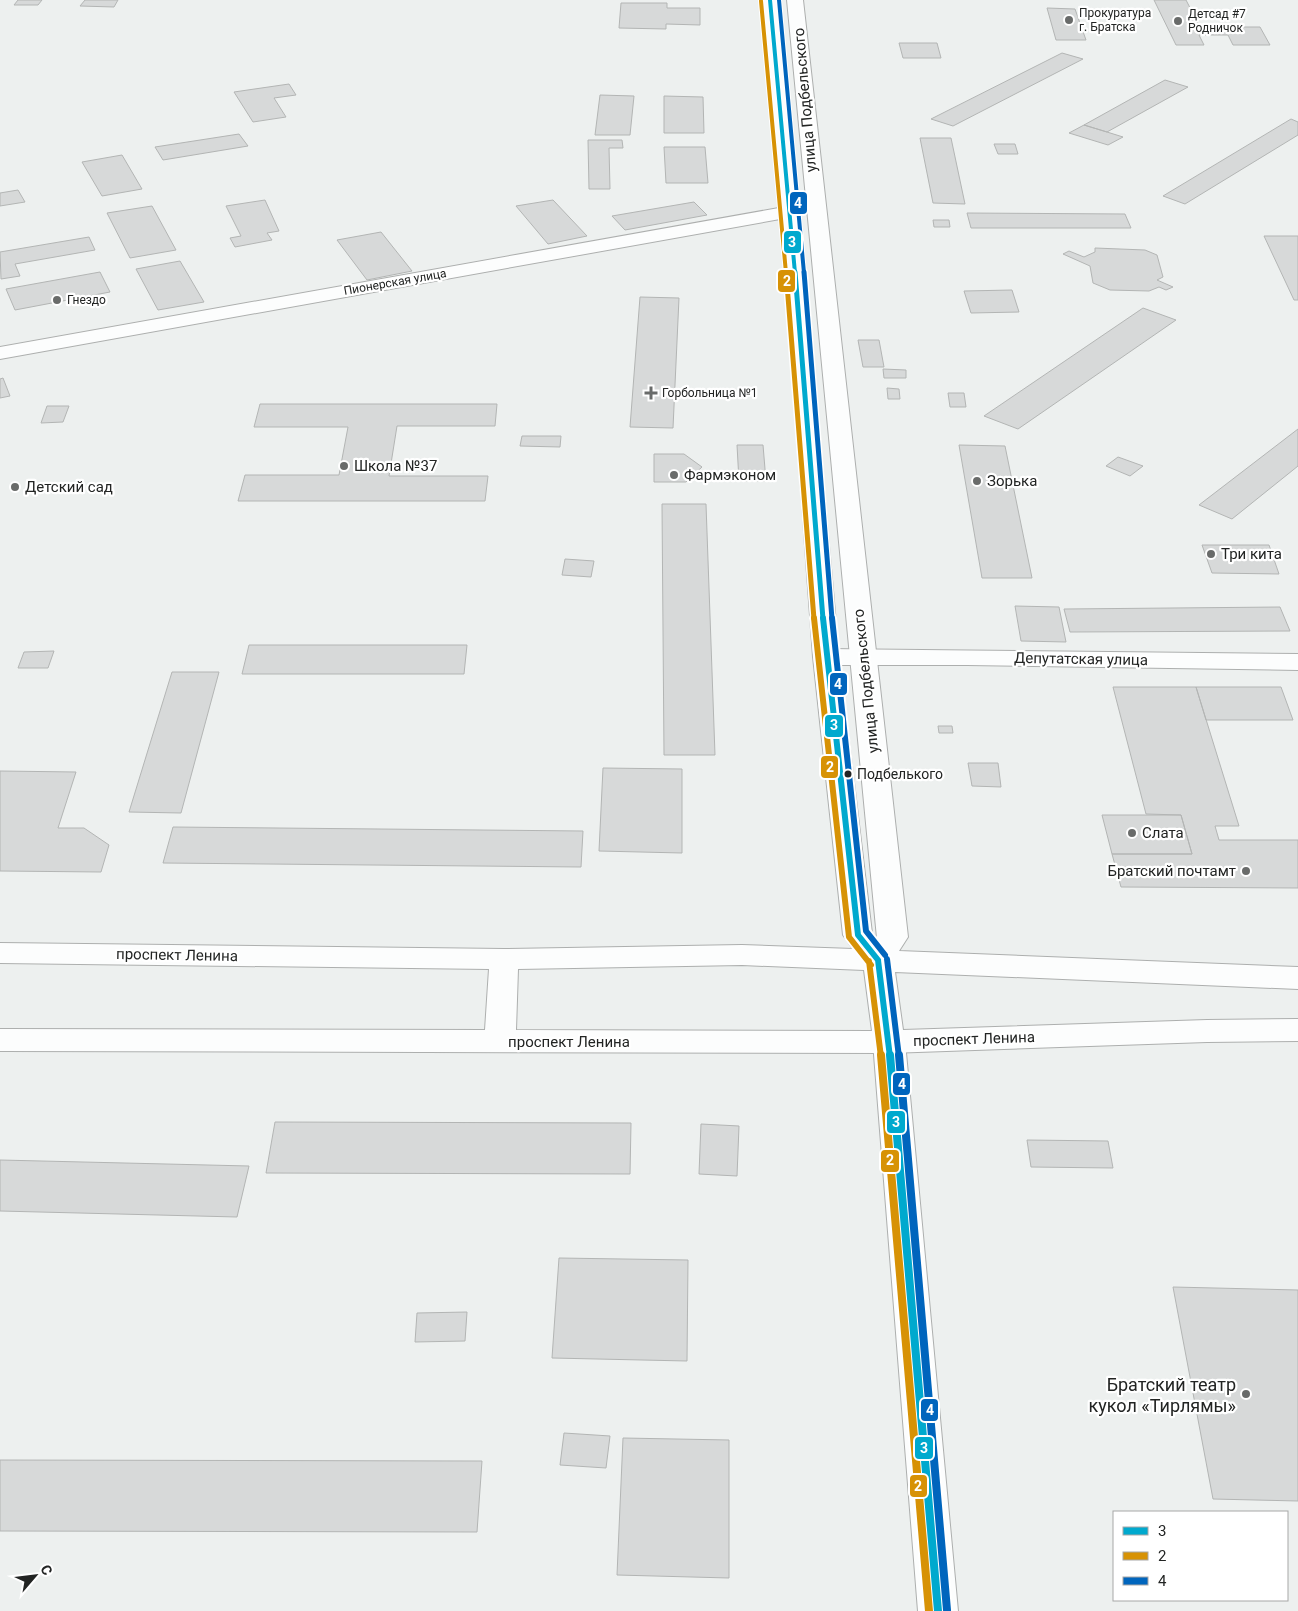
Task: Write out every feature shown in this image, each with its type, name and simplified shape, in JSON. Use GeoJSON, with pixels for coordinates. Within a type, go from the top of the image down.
{"type":"FeatureCollection","features":[{"type":"Feature","properties":{"kind":"main road","name":"улица Подбельского"},"geometry":{"type":"LineString","coordinates":[[770,0],[790,212],[826,657],[858,935],[878,960],[893,937],[795,0]]}},
{"type":"Feature","properties":{"kind":"main road"},"geometry":{"type":"LineString","coordinates":[[783,139],[809,139]]}},
{"type":"Feature","properties":{"kind":"main road","name":"Пионерская улица"},"geometry":{"type":"LineString","coordinates":[[0,353],[790,212]]}},
{"type":"Feature","properties":{"kind":"main road","name":"Депутатская улица"},"geometry":{"type":"LineString","coordinates":[[826,657],[1298,662]]}},
{"type":"Feature","properties":{"kind":"main road","name":"проспект Ленина"},"geometry":{"type":"LineString","coordinates":[[0,953],[504,959],[742,955],[1298,978]]}},
{"type":"Feature","properties":{"kind":"main road","name":"проспект Ленина"},"geometry":{"type":"LineString","coordinates":[[500,1042],[504,959]]}},
{"type":"Feature","properties":{"kind":"main road"},"geometry":{"type":"LineString","coordinates":[[878,960],[889,1042],[938,1611]]}},
{"type":"Feature","properties":{"kind":"main road","name":"проспект Ленина"},"geometry":{"type":"LineString","coordinates":[[0,1040],[889,1042],[1207,1031],[1298,1030]]}},
{"type":"Feature","properties":{"kind":"building"},"geometry":{"type":"Polygon","coordinates":[[[18,0],[42,0],[38,5],[14,5],[18,0]]]}},
{"type":"Feature","properties":{"kind":"building"},"geometry":{"type":"Polygon","coordinates":[[[85,0],[118,0],[114,7],[80,6],[85,0]]]}},
{"type":"Feature","properties":{"kind":"building"},"geometry":{"type":"Polygon","coordinates":[[[1154,0],[1186,0],[1202,31],[1229,31],[1227,27],[1260,27],[1270,45],[1233,45],[1228,35],[1199,35],[1204,45],[1176,45],[1154,0]]]}},
{"type":"Feature","properties":{"kind":"building"},"geometry":{"type":"Polygon","coordinates":[[[621,3],[667,3],[667,8],[700,8],[700,25],[666,24],[666,29],[619,28],[621,3]]]}},
{"type":"Feature","properties":{"kind":"building"},"geometry":{"type":"Polygon","coordinates":[[[1047,8],[1075,9],[1086,40],[1056,40],[1047,8]]]}},
{"type":"Feature","properties":{"kind":"building"},"geometry":{"type":"Polygon","coordinates":[[[899,43],[937,43],[941,58],[903,58],[899,43]]]}},
{"type":"Feature","properties":{"kind":"building"},"geometry":{"type":"Polygon","coordinates":[[[1062,53],[1083,59],[953,126],[931,119],[1062,53]]]}},
{"type":"Feature","properties":{"kind":"building"},"geometry":{"type":"Polygon","coordinates":[[[1165,80],[1188,87],[1107,132],[1084,125],[1165,80]]]}},
{"type":"Feature","properties":{"kind":"building"},"geometry":{"type":"Polygon","coordinates":[[[289,84],[296,95],[274,98],[286,117],[253,122],[234,92],[289,84]]]}},
{"type":"Feature","properties":{"kind":"building"},"geometry":{"type":"Polygon","coordinates":[[[600,95],[634,96],[630,135],[595,135],[600,95]]]}},
{"type":"Feature","properties":{"kind":"building"},"geometry":{"type":"Polygon","coordinates":[[[664,96],[703,97],[704,133],[664,133],[664,96]]]}},
{"type":"Feature","properties":{"kind":"building"},"geometry":{"type":"Polygon","coordinates":[[[1291,119],[1298,122],[1298,135],[1185,204],[1163,196],[1291,119]]]}},
{"type":"Feature","properties":{"kind":"building"},"geometry":{"type":"Polygon","coordinates":[[[1084,125],[1123,137],[1108,145],[1069,133],[1084,125]]]}},
{"type":"Feature","properties":{"kind":"building"},"geometry":{"type":"Polygon","coordinates":[[[239,134],[248,146],[163,160],[155,147],[239,134]]]}},
{"type":"Feature","properties":{"kind":"building"},"geometry":{"type":"Polygon","coordinates":[[[920,138],[951,138],[965,204],[933,203],[920,138]]]}},
{"type":"Feature","properties":{"kind":"building"},"geometry":{"type":"Polygon","coordinates":[[[588,140],[622,140],[623,148],[609,148],[610,189],[589,189],[588,140]]]}},
{"type":"Feature","properties":{"kind":"building"},"geometry":{"type":"Polygon","coordinates":[[[994,144],[1015,144],[1018,154],[998,154],[994,144]]]}},
{"type":"Feature","properties":{"kind":"building"},"geometry":{"type":"Polygon","coordinates":[[[664,147],[705,147],[708,183],[666,183],[664,147]]]}},
{"type":"Feature","properties":{"kind":"building"},"geometry":{"type":"Polygon","coordinates":[[[122,155],[142,189],[102,196],[82,162],[122,155]]]}},
{"type":"Feature","properties":{"kind":"building"},"geometry":{"type":"Polygon","coordinates":[[[18,190],[25,202],[0,206],[0,193],[18,190]]]}},
{"type":"Feature","properties":{"kind":"building"},"geometry":{"type":"Polygon","coordinates":[[[265,200],[279,231],[267,233],[272,240],[235,247],[230,238],[241,236],[226,206],[265,200]]]}},
{"type":"Feature","properties":{"kind":"building"},"geometry":{"type":"Polygon","coordinates":[[[553,200],[587,236],[548,244],[516,206],[553,200]]]}},
{"type":"Feature","properties":{"kind":"building"},"geometry":{"type":"Polygon","coordinates":[[[694,202],[707,215],[625,230],[612,216],[694,202]]]}},
{"type":"Feature","properties":{"kind":"building"},"geometry":{"type":"Polygon","coordinates":[[[152,206],[176,250],[130,258],[107,213],[152,206]]]}},
{"type":"Feature","properties":{"kind":"building"},"geometry":{"type":"Polygon","coordinates":[[[967,213],[1125,214],[1131,228],[971,228],[967,213]]]}},
{"type":"Feature","properties":{"kind":"building"},"geometry":{"type":"Polygon","coordinates":[[[933,220],[949,220],[950,227],[934,227],[933,220]]]}},
{"type":"Feature","properties":{"kind":"building"},"geometry":{"type":"Polygon","coordinates":[[[381,232],[412,271],[367,280],[337,240],[381,232]]]}},
{"type":"Feature","properties":{"kind":"building"},"geometry":{"type":"Polygon","coordinates":[[[1264,236],[1298,236],[1298,300],[1294,300],[1264,236]]]}},
{"type":"Feature","properties":{"kind":"building"},"geometry":{"type":"Polygon","coordinates":[[[89,237],[95,250],[15,264],[20,276],[1,279],[0,252],[89,237]]]}},
{"type":"Feature","properties":{"kind":"building"},"geometry":{"type":"Polygon","coordinates":[[[1095,248],[1145,250],[1157,255],[1163,277],[1157,280],[1173,287],[1166,290],[1159,287],[1149,291],[1110,290],[1093,283],[1090,266],[1063,254],[1069,251],[1084,257],[1095,252],[1095,248]]]}},
{"type":"Feature","properties":{"kind":"building"},"geometry":{"type":"Polygon","coordinates":[[[180,261],[204,302],[158,310],[136,269],[180,261]]]}},
{"type":"Feature","properties":{"kind":"building"},"geometry":{"type":"Polygon","coordinates":[[[100,272],[110,292],[15,310],[6,289],[100,272]]]}},
{"type":"Feature","properties":{"kind":"building"},"geometry":{"type":"Polygon","coordinates":[[[1012,290],[1019,312],[971,313],[964,291],[1012,290]]]}},
{"type":"Feature","properties":{"kind":"building"},"geometry":{"type":"Polygon","coordinates":[[[640,297],[679,298],[673,428],[630,427],[640,297]]]}},
{"type":"Feature","properties":{"kind":"building"},"geometry":{"type":"Polygon","coordinates":[[[1143,308],[1176,320],[1018,429],[984,416],[1143,308]]]}},
{"type":"Feature","properties":{"kind":"building"},"geometry":{"type":"Polygon","coordinates":[[[858,340],[879,340],[884,367],[863,367],[858,340]]]}},
{"type":"Feature","properties":{"kind":"building"},"geometry":{"type":"Polygon","coordinates":[[[883,369],[906,370],[906,378],[884,378],[883,369]]]}},
{"type":"Feature","properties":{"kind":"building"},"geometry":{"type":"Polygon","coordinates":[[[3,378],[10,396],[0,398],[0,379],[3,378]]]}},
{"type":"Feature","properties":{"kind":"building"},"geometry":{"type":"Polygon","coordinates":[[[887,388],[899,389],[900,399],[888,399],[887,388]]]}},
{"type":"Feature","properties":{"kind":"building"},"geometry":{"type":"Polygon","coordinates":[[[948,393],[964,393],[966,407],[950,407],[948,393]]]}},
{"type":"Feature","properties":{"kind":"building"},"geometry":{"type":"Polygon","coordinates":[[[260,404],[497,404],[495,426],[397,426],[389,476],[488,476],[485,501],[238,501],[245,475],[339,475],[348,427],[254,427],[260,404]]]}},
{"type":"Feature","properties":{"kind":"building"},"geometry":{"type":"Polygon","coordinates":[[[47,406],[69,406],[63,422],[41,423],[47,406]]]}},
{"type":"Feature","properties":{"kind":"building"},"geometry":{"type":"Polygon","coordinates":[[[1298,429],[1298,466],[1232,519],[1199,505],[1298,429]]]}},
{"type":"Feature","properties":{"kind":"building"},"geometry":{"type":"Polygon","coordinates":[[[522,436],[561,436],[560,447],[520,446],[522,436]]]}},
{"type":"Feature","properties":{"kind":"building"},"geometry":{"type":"Polygon","coordinates":[[[737,445],[763,445],[766,481],[739,481],[737,445]]]}},
{"type":"Feature","properties":{"kind":"building"},"geometry":{"type":"Polygon","coordinates":[[[959,445],[1005,446],[1032,578],[982,578],[959,445]]]}},
{"type":"Feature","properties":{"kind":"building","name":"Фармэконом"},"geometry":{"type":"Polygon","coordinates":[[[654,454],[684,454],[702,467],[686,482],[654,482],[654,454]]]}},
{"type":"Feature","properties":{"kind":"building"},"geometry":{"type":"Polygon","coordinates":[[[1118,457],[1143,466],[1130,476],[1106,466],[1118,457]]]}},
{"type":"Feature","properties":{"kind":"building"},"geometry":{"type":"Polygon","coordinates":[[[662,504],[706,504],[715,755],[664,755],[662,504]]]}},
{"type":"Feature","properties":{"kind":"building"},"geometry":{"type":"Polygon","coordinates":[[[1202,545],[1269,545],[1279,574],[1212,573],[1202,545]]]}},
{"type":"Feature","properties":{"kind":"building"},"geometry":{"type":"Polygon","coordinates":[[[565,559],[594,561],[591,577],[562,575],[565,559]]]}},
{"type":"Feature","properties":{"kind":"building"},"geometry":{"type":"Polygon","coordinates":[[[1015,606],[1059,607],[1066,642],[1021,641],[1015,606]]]}},
{"type":"Feature","properties":{"kind":"building"},"geometry":{"type":"Polygon","coordinates":[[[1280,607],[1290,631],[1070,632],[1064,609],[1280,607]]]}},
{"type":"Feature","properties":{"kind":"building"},"geometry":{"type":"Polygon","coordinates":[[[249,645],[467,645],[464,674],[242,674],[249,645]]]}},
{"type":"Feature","properties":{"kind":"building"},"geometry":{"type":"Polygon","coordinates":[[[54,651],[48,668],[18,668],[24,652],[54,651]]]}},
{"type":"Feature","properties":{"kind":"building"},"geometry":{"type":"Polygon","coordinates":[[[172,672],[219,672],[181,813],[129,812],[172,672]]]}},
{"type":"Feature","properties":{"kind":"building"},"geometry":{"type":"Polygon","coordinates":[[[1113,687],[1196,687],[1239,826],[1215,826],[1219,840],[1298,840],[1298,888],[1121,887],[1112,854],[1192,854],[1181,815],[1146,814],[1113,687]]]}},
{"type":"Feature","properties":{"kind":"building"},"geometry":{"type":"Polygon","coordinates":[[[1196,687],[1281,687],[1293,720],[1206,720],[1196,687]]]}},
{"type":"Feature","properties":{"kind":"building"},"geometry":{"type":"Polygon","coordinates":[[[938,726],[952,726],[953,733],[939,733],[938,726]]]}},
{"type":"Feature","properties":{"kind":"building"},"geometry":{"type":"Polygon","coordinates":[[[968,763],[998,763],[1001,787],[972,786],[968,763]]]}},
{"type":"Feature","properties":{"kind":"building"},"geometry":{"type":"Polygon","coordinates":[[[603,768],[682,769],[682,853],[599,851],[603,768]]]}},
{"type":"Feature","properties":{"kind":"building"},"geometry":{"type":"Polygon","coordinates":[[[0,771],[76,772],[58,828],[84,828],[109,845],[101,872],[0,871],[0,771]]]}},
{"type":"Feature","properties":{"kind":"building"},"geometry":{"type":"Polygon","coordinates":[[[1102,815],[1181,815],[1192,854],[1112,854],[1102,815]]]}},
{"type":"Feature","properties":{"kind":"building"},"geometry":{"type":"Polygon","coordinates":[[[173,827],[583,831],[581,867],[163,863],[173,827]]]}},
{"type":"Feature","properties":{"kind":"building"},"geometry":{"type":"Polygon","coordinates":[[[275,1122],[631,1123],[630,1174],[266,1173],[275,1122]]]}},
{"type":"Feature","properties":{"kind":"building"},"geometry":{"type":"Polygon","coordinates":[[[701,1124],[739,1126],[737,1176],[699,1174],[701,1124]]]}},
{"type":"Feature","properties":{"kind":"building"},"geometry":{"type":"Polygon","coordinates":[[[1027,1140],[1108,1141],[1113,1168],[1031,1167],[1027,1140]]]}},
{"type":"Feature","properties":{"kind":"building"},"geometry":{"type":"Polygon","coordinates":[[[0,1160],[249,1166],[237,1217],[0,1211],[0,1160]]]}},
{"type":"Feature","properties":{"kind":"building"},"geometry":{"type":"Polygon","coordinates":[[[559,1258],[688,1260],[687,1361],[552,1358],[559,1258]]]}},
{"type":"Feature","properties":{"kind":"building","name":"Братский театр кукол «Тирлямы»"},"geometry":{"type":"Polygon","coordinates":[[[1173,1287],[1298,1290],[1298,1501],[1213,1499],[1173,1287]]]}},
{"type":"Feature","properties":{"kind":"building"},"geometry":{"type":"Polygon","coordinates":[[[467,1312],[465,1341],[415,1342],[417,1313],[467,1312]]]}},
{"type":"Feature","properties":{"kind":"building"},"geometry":{"type":"Polygon","coordinates":[[[564,1433],[610,1436],[606,1468],[560,1465],[564,1433]]]}},
{"type":"Feature","properties":{"kind":"building"},"geometry":{"type":"Polygon","coordinates":[[[623,1438],[729,1440],[729,1578],[617,1575],[623,1438]]]}},
{"type":"Feature","properties":{"kind":"building"},"geometry":{"type":"Polygon","coordinates":[[[0,1460],[482,1461],[477,1532],[0,1531],[0,1460]]]}},
{"type":"Feature","properties":{"kind":"transit line","name":"3"},"geometry":{"type":"LineString","coordinates":[[770,0],[790,212],[826,657],[858,935],[878,960]]}},
{"type":"Feature","properties":{"kind":"transit line","name":"4"},"geometry":{"type":"LineString","coordinates":[[779,0],[799,211],[835,656],[866,931],[885,955]]}},
{"type":"Feature","properties":{"kind":"transit line","name":"2"},"geometry":{"type":"LineString","coordinates":[[761,1],[781,213],[817,658],[849,937],[871,965]]}},
{"type":"Feature","properties":{"kind":"transit line","name":"4"},"geometry":{"type":"LineString","coordinates":[[887,959],[898,1041],[947,1610]]}},
{"type":"Feature","properties":{"kind":"transit line","name":"3"},"geometry":{"type":"LineString","coordinates":[[878,960],[889,1042],[938,1611]]}},
{"type":"Feature","properties":{"kind":"transit line","name":"2"},"geometry":{"type":"LineString","coordinates":[[869,961],[880,1043],[929,1611]]}},
{"type":"Feature","properties":{"kind":"place","name":"Прокуратура г. Братска"},"geometry":{"type":"Point","coordinates":[1069,20]}},
{"type":"Feature","properties":{"kind":"place","name":"Детсад #7 Родничок"},"geometry":{"type":"Point","coordinates":[1178,21]}},
{"type":"Feature","properties":{"kind":"place","name":"Гнездо"},"geometry":{"type":"Point","coordinates":[57,300]}},
{"type":"Feature","properties":{"kind":"place","name":"Горбольница №1"},"geometry":{"type":"Point","coordinates":[651,393]}},
{"type":"Feature","properties":{"kind":"place","name":"Школа №37"},"geometry":{"type":"Point","coordinates":[344,466]}},
{"type":"Feature","properties":{"kind":"place","name":"Фармэконом"},"geometry":{"type":"Point","coordinates":[674,475]}},
{"type":"Feature","properties":{"kind":"place","name":"Зорька"},"geometry":{"type":"Point","coordinates":[977,481]}},
{"type":"Feature","properties":{"kind":"place","name":"Детский сад"},"geometry":{"type":"Point","coordinates":[15,487]}},
{"type":"Feature","properties":{"kind":"place","name":"Три кита"},"geometry":{"type":"Point","coordinates":[1211,554]}},
{"type":"Feature","properties":{"kind":"place","name":"Подбелького"},"geometry":{"type":"Point","coordinates":[848,774]}},
{"type":"Feature","properties":{"kind":"place","name":"Слата"},"geometry":{"type":"Point","coordinates":[1132,833]}},
{"type":"Feature","properties":{"kind":"place","name":"Братский почтамт"},"geometry":{"type":"Point","coordinates":[1246,871]}},
{"type":"Feature","properties":{"kind":"place","name":"Братский театр кукол «Тирлямы»"},"geometry":{"type":"Point","coordinates":[1246,1394]}}]}
